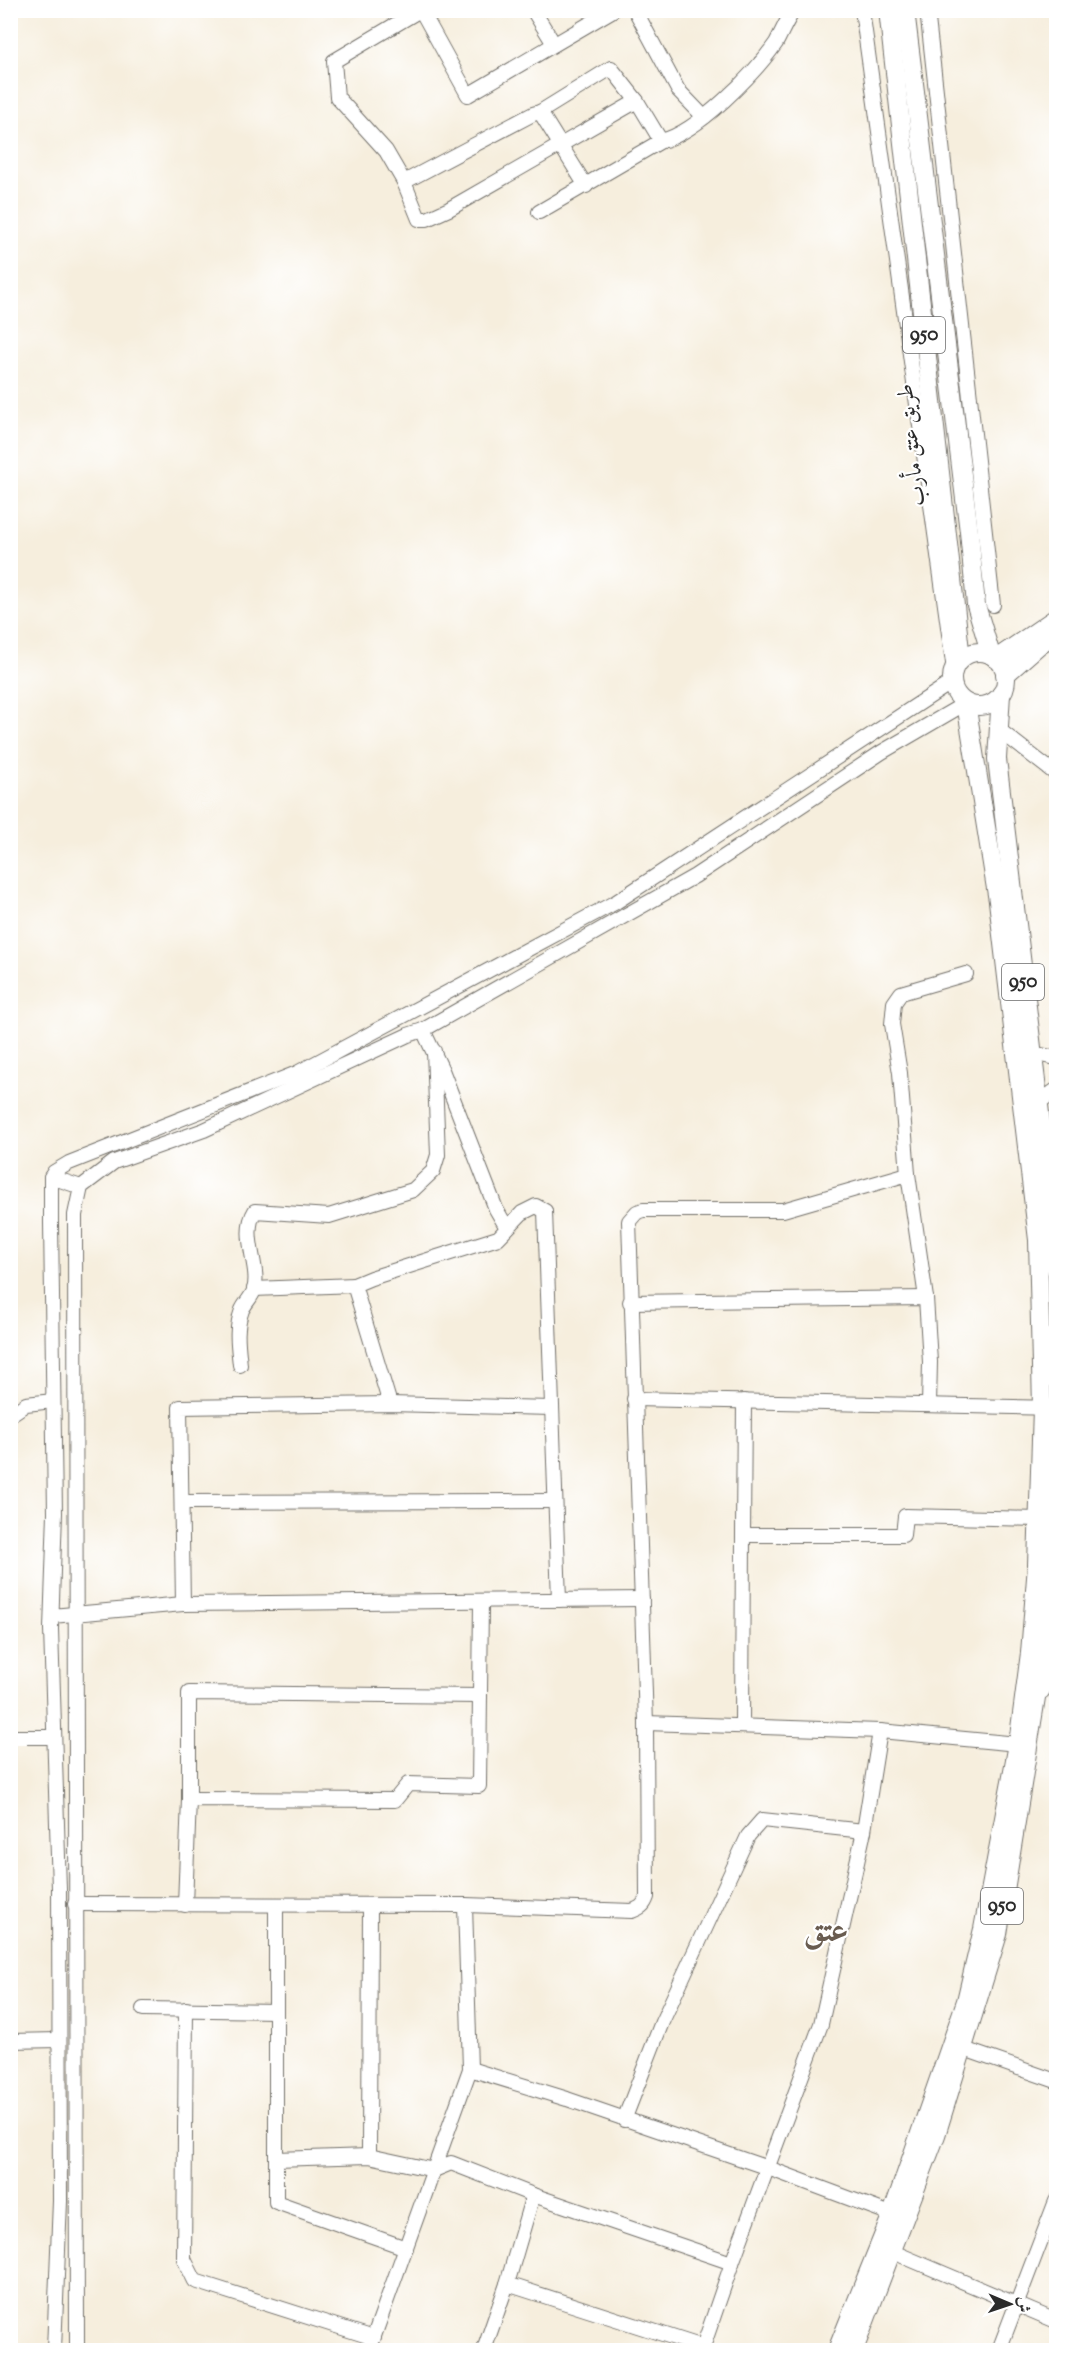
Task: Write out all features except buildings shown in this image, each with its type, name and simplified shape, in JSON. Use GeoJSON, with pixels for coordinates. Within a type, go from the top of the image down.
{"type":"FeatureCollection","features":[{"type":"Feature","properties":{"kind":"main road","name":"طريق عتق مأرب"},"geometry":{"type":"LineString","coordinates":[[888,10],[955,670]]}},
{"type":"Feature","properties":{"kind":"main road","name":"طريق عتق مأرب"},"geometry":{"type":"LineString","coordinates":[[905,10],[976,605],[994,657]]}},
{"type":"Feature","properties":{"kind":"main road"},"geometry":{"type":"LineString","coordinates":[[994,657],[1056,618]]}},
{"type":"Feature","properties":{"kind":"main road"},"geometry":{"type":"LineString","coordinates":[[1005,675],[1056,633]]}},
{"type":"Feature","properties":{"kind":"main road"},"geometry":{"type":"LineString","coordinates":[[978,652],[994,657],[1004,669],[1001,694],[985,705],[966,703],[957,694],[955,670],[978,652]]}},
{"type":"Feature","properties":{"kind":"main road","name":"950"},"geometry":{"type":"LineString","coordinates":[[854,2350],[893,2252],[898,2217],[966,2001],[983,1929],[1018,1744],[1044,1643],[1039,1519],[1049,1408],[1031,1104],[1032,1053],[997,759],[1001,694]]}},
{"type":"Feature","properties":{"kind":"main road","name":"950"},"geometry":{"type":"LineString","coordinates":[[966,703],[1056,1269]]}},
{"type":"Feature","properties":{"kind":"main road","name":"950"},"geometry":{"type":"LineString","coordinates":[[837,2350],[936,2135],[998,1934],[1038,1697],[1050,1588],[1056,1442]]}},
{"type":"Feature","properties":{"kind":"main road"},"geometry":{"type":"LineString","coordinates":[[1050,1588],[1050,1601],[1056,1614]]}},
{"type":"Feature","properties":{"kind":"main road"},"geometry":{"type":"LineString","coordinates":[[1038,1697],[1047,1677],[1056,1666]]}},
{"type":"Feature","properties":{"kind":"street"},"geometry":{"type":"LineString","coordinates":[[613,10],[468,95],[420,10],[334,61],[337,97],[386,150],[404,182],[419,219],[427,219],[637,101]]}},
{"type":"Feature","properties":{"kind":"street"},"geometry":{"type":"LineString","coordinates":[[533,10],[554,44]]}},
{"type":"Feature","properties":{"kind":"street"},"geometry":{"type":"LineString","coordinates":[[635,10],[678,90],[704,117]]}},
{"type":"Feature","properties":{"kind":"street"},"geometry":{"type":"LineString","coordinates":[[539,212],[668,139],[704,117],[735,93],[776,42],[794,10]]}},
{"type":"Feature","properties":{"kind":"street"},"geometry":{"type":"LineString","coordinates":[[54,2350],[60,2200],[58,1917],[53,1737],[52,1616],[55,1513],[51,1178],[54,1172],[69,1163],[297,1073],[616,902],[955,670],[862,10]]}},
{"type":"Feature","properties":{"kind":"street"},"geometry":{"type":"LineString","coordinates":[[927,10],[993,605]]}},
{"type":"Feature","properties":{"kind":"street"},"geometry":{"type":"LineString","coordinates":[[404,182],[540,112],[611,68],[637,101],[661,141]]}},
{"type":"Feature","properties":{"kind":"street"},"geometry":{"type":"LineString","coordinates":[[540,112],[586,186]]}},
{"type":"Feature","properties":{"kind":"street"},"geometry":{"type":"LineString","coordinates":[[77,2350],[75,1215],[81,1187],[114,1162],[204,1130],[423,1030],[695,876],[882,752],[966,703]]}},
{"type":"Feature","properties":{"kind":"street"},"geometry":{"type":"LineString","coordinates":[[998,729],[1056,774]]}},
{"type":"Feature","properties":{"kind":"street"},"geometry":{"type":"LineString","coordinates":[[929,1405],[930,1362],[926,1298],[908,1174],[900,1073],[892,1024],[894,1003],[901,993],[966,974]]}},
{"type":"Feature","properties":{"kind":"street"},"geometry":{"type":"LineString","coordinates":[[400,1018],[408,1035]]}},
{"type":"Feature","properties":{"kind":"street"},"geometry":{"type":"LineString","coordinates":[[423,1030],[434,1051],[496,1209],[507,1228]]}},
{"type":"Feature","properties":{"kind":"street"},"geometry":{"type":"LineString","coordinates":[[240,1365],[236,1331],[243,1308],[254,1289],[249,1238],[252,1216],[255,1211],[329,1216],[413,1190],[433,1171],[438,1155],[434,1051]]}},
{"type":"Feature","properties":{"kind":"street"},"geometry":{"type":"LineString","coordinates":[[1032,1053],[1056,1058]]}},
{"type":"Feature","properties":{"kind":"street"},"geometry":{"type":"LineString","coordinates":[[1031,1104],[1056,1090]]}},
{"type":"Feature","properties":{"kind":"street"},"geometry":{"type":"LineString","coordinates":[[58,1917],[75,1909],[185,1905],[465,1905],[632,1911],[645,1904],[647,1897],[646,1723],[629,1221],[637,1212],[783,1210],[908,1174]]}},
{"type":"Feature","properties":{"kind":"street"},"geometry":{"type":"LineString","coordinates":[[51,1178],[81,1187]]}},
{"type":"Feature","properties":{"kind":"street"},"geometry":{"type":"LineString","coordinates":[[254,1289],[354,1285],[498,1238],[522,1213],[537,1206],[545,1210],[559,1600]]}},
{"type":"Feature","properties":{"kind":"street"},"geometry":{"type":"LineString","coordinates":[[354,1285],[390,1404]]}},
{"type":"Feature","properties":{"kind":"street"},"geometry":{"type":"LineString","coordinates":[[630,1302],[926,1298]]}},
{"type":"Feature","properties":{"kind":"street"},"geometry":{"type":"LineString","coordinates":[[52,1338],[75,1338]]}},
{"type":"Feature","properties":{"kind":"street"},"geometry":{"type":"LineString","coordinates":[[634,1399],[1049,1408]]}},
{"type":"Feature","properties":{"kind":"street"},"geometry":{"type":"LineString","coordinates":[[10,1415],[27,1404],[53,1401]]}},
{"type":"Feature","properties":{"kind":"street"},"geometry":{"type":"LineString","coordinates":[[742,1726],[744,1401]]}},
{"type":"Feature","properties":{"kind":"street"},"geometry":{"type":"LineString","coordinates":[[183,1604],[180,1407],[390,1404],[552,1408]]}},
{"type":"Feature","properties":{"kind":"street"},"geometry":{"type":"LineString","coordinates":[[182,1502],[555,1501]]}},
{"type":"Feature","properties":{"kind":"street"},"geometry":{"type":"LineString","coordinates":[[55,1513],[75,1513]]}},
{"type":"Feature","properties":{"kind":"street"},"geometry":{"type":"LineString","coordinates":[[743,1535],[903,1535],[905,1516],[1039,1519]]}},
{"type":"Feature","properties":{"kind":"street"},"geometry":{"type":"LineString","coordinates":[[52,1616],[75,1612],[183,1604],[642,1599]]}},
{"type":"Feature","properties":{"kind":"street"},"geometry":{"type":"LineString","coordinates":[[189,1799],[395,1800],[408,1784],[479,1786],[481,1601]]}},
{"type":"Feature","properties":{"kind":"street"},"geometry":{"type":"LineString","coordinates":[[185,1905],[189,1799],[189,1693],[480,1696]]}},
{"type":"Feature","properties":{"kind":"street"},"geometry":{"type":"LineString","coordinates":[[646,1723],[880,1731],[1018,1744]]}},
{"type":"Feature","properties":{"kind":"street"},"geometry":{"type":"LineString","coordinates":[[507,2284],[703,2349],[732,2263],[821,2024],[864,1831],[880,1731]]}},
{"type":"Feature","properties":{"kind":"street"},"geometry":{"type":"LineString","coordinates":[[10,1737],[53,1737]]}},
{"type":"Feature","properties":{"kind":"street"},"geometry":{"type":"LineString","coordinates":[[624,2120],[662,2022],[754,1826],[762,1820],[864,1831]]}},
{"type":"Feature","properties":{"kind":"street"},"geometry":{"type":"LineString","coordinates":[[276,1905],[276,2202],[406,2248]]}},
{"type":"Feature","properties":{"kind":"street"},"geometry":{"type":"LineString","coordinates":[[369,2156],[370,1905]]}},
{"type":"Feature","properties":{"kind":"street"},"geometry":{"type":"LineString","coordinates":[[186,2009],[184,2259],[195,2281],[371,2344],[470,2069],[465,1905]]}},
{"type":"Feature","properties":{"kind":"street"},"geometry":{"type":"LineString","coordinates":[[143,2009],[276,2011]]}},
{"type":"Feature","properties":{"kind":"street"},"geometry":{"type":"LineString","coordinates":[[10,2041],[58,2040]]}},
{"type":"Feature","properties":{"kind":"street"},"geometry":{"type":"LineString","coordinates":[[964,2049],[1056,2080]]}},
{"type":"Feature","properties":{"kind":"street"},"geometry":{"type":"LineString","coordinates":[[470,2069],[567,2099],[768,2168],[898,2217]]}},
{"type":"Feature","properties":{"kind":"street"},"geometry":{"type":"LineString","coordinates":[[276,2158],[369,2156],[434,2170],[451,2163],[533,2195],[732,2263]]}},
{"type":"Feature","properties":{"kind":"street"},"geometry":{"type":"LineString","coordinates":[[484,2350],[507,2284],[533,2195]]}},
{"type":"Feature","properties":{"kind":"street"},"geometry":{"type":"LineString","coordinates":[[999,2350],[1052,2224],[1056,2201]]}},
{"type":"Feature","properties":{"kind":"street"},"geometry":{"type":"LineString","coordinates":[[893,2252],[1056,2321]]}},
{"type":"Feature","properties":{"kind":"district","name":"عتق"},"geometry":{"type":"Point","coordinates":[826,1931]}}]}
